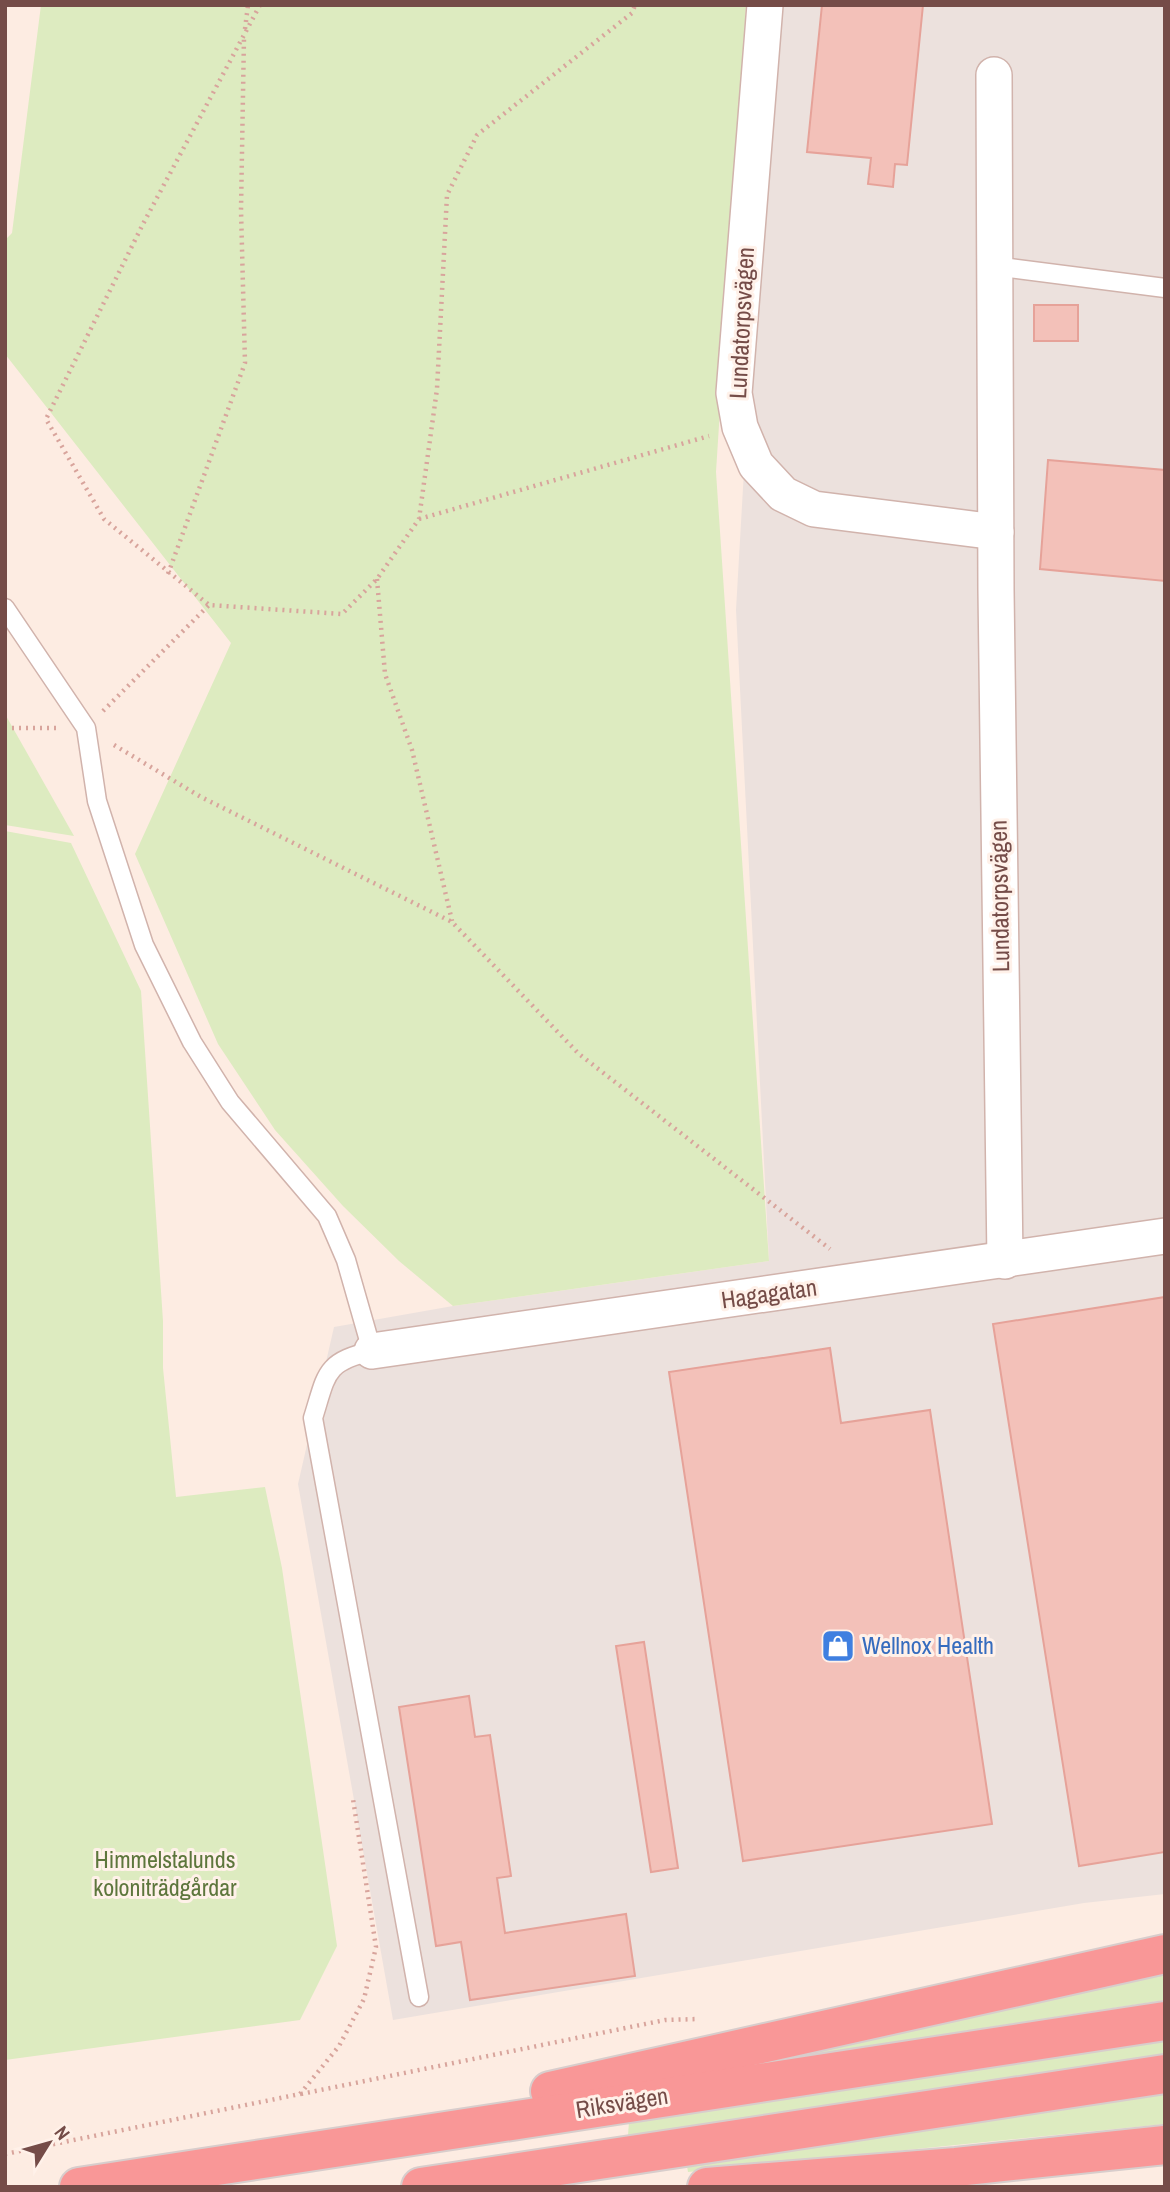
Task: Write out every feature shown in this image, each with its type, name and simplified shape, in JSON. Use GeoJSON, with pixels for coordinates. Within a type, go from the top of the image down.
{"type":"FeatureCollection","features":[{"type":"Feature","properties":{"kind":"highway"},"geometry":{"type":"LineString","coordinates":[[200,2169],[1165,1954]]}},
{"type":"Feature","properties":{"kind":"highway","name":"Riksvägen"},"geometry":{"type":"LineString","coordinates":[[79,2187],[1165,2021]]}},
{"type":"Feature","properties":{"kind":"highway"},"geometry":{"type":"LineString","coordinates":[[421,2187],[1165,2074]]}},
{"type":"Feature","properties":{"kind":"highway"},"geometry":{"type":"LineString","coordinates":[[707,2187],[956,2167],[1165,2145]]}},
{"type":"Feature","properties":{"kind":"street","name":"Lundatorpsvägen"},"geometry":{"type":"LineString","coordinates":[[765,5],[734,393],[740,427],[756,465],[783,495],[814,509],[996,532]]}},
{"type":"Feature","properties":{"kind":"street","name":"Lundatorpsvägen"},"geometry":{"type":"LineString","coordinates":[[994,75],[996,532],[1005,1261]]}},
{"type":"Feature","properties":{"kind":"street","name":"Hagagatan"},"geometry":{"type":"LineString","coordinates":[[372,1351],[1165,1236]]}},
{"type":"Feature","properties":{"kind":"lane"},"geometry":{"type":"LineString","coordinates":[[995,266],[1165,288]]}},
{"type":"Feature","properties":{"kind":"lane"},"geometry":{"type":"LineString","coordinates":[[5,608],[86,729],[97,801],[144,945],[192,1042],[230,1102],[327,1216],[346,1260],[372,1351],[347,1357],[330,1367],[313,1418],[419,1997]]}},
{"type":"Feature","properties":{"kind":"path"},"geometry":{"type":"LineString","coordinates":[[168,574],[245,363],[241,210],[244,34],[248,5]]}},
{"type":"Feature","properties":{"kind":"path"},"geometry":{"type":"LineString","coordinates":[[260,5],[143,224],[46,419],[104,519],[209,606],[342,614],[377,579],[419,519],[437,390],[447,195],[477,135],[632,13],[635,5]]}},
{"type":"Feature","properties":{"kind":"path"},"geometry":{"type":"LineString","coordinates":[[419,519],[740,427]]}},
{"type":"Feature","properties":{"kind":"path"},"geometry":{"type":"LineString","coordinates":[[377,579],[385,674],[412,750],[452,922]]}},
{"type":"Feature","properties":{"kind":"path"},"geometry":{"type":"LineString","coordinates":[[86,729],[209,606]]}},
{"type":"Feature","properties":{"kind":"path"},"geometry":{"type":"LineString","coordinates":[[5,728],[86,729],[201,797],[452,922],[579,1054],[869,1280]]}},
{"type":"Feature","properties":{"kind":"path"},"geometry":{"type":"LineString","coordinates":[[5,2154],[300,2094],[339,2046],[364,1999],[376,1947],[351,1786]]}},
{"type":"Feature","properties":{"kind":"shaded area"},"geometry":{"type":"Polygon","coordinates":[[[781,5],[1165,5],[1165,1894],[1084,1903],[393,2020],[298,1484],[334,1327],[453,1306],[769,1261],[736,610],[752,331],[781,5]]]}},
{"type":"Feature","properties":{"kind":"green space"},"geometry":{"type":"Polygon","coordinates":[[[41,5],[746,5],[716,472],[769,1261],[453,1306],[399,1261],[343,1206],[275,1130],[218,1044],[135,854],[231,643],[5,354],[5,240],[12,233],[41,5]]]}},
{"type":"Feature","properties":{"kind":"green space"},"geometry":{"type":"Polygon","coordinates":[[[5,714],[74,836],[5,825],[5,714]]]}},
{"type":"Feature","properties":{"kind":"green space","name":"Himmelstalunds koloniträdgårdar"},"geometry":{"type":"Polygon","coordinates":[[[5,831],[71,843],[141,991],[163,1321],[163,1368],[176,1497],[265,1487],[282,1568],[337,1946],[300,2020],[5,2060],[5,831]]]}},
{"type":"Feature","properties":{"kind":"green space"},"geometry":{"type":"Polygon","coordinates":[[[1165,1972],[1165,2000],[673,2076],[1165,1972]]]}},
{"type":"Feature","properties":{"kind":"green space"},"geometry":{"type":"Polygon","coordinates":[[[1165,2039],[1165,2054],[628,2136],[629,2121],[1165,2039]]]}},
{"type":"Feature","properties":{"kind":"green space"},"geometry":{"type":"Polygon","coordinates":[[[1165,2094],[1165,2124],[688,2172],[687,2166],[1165,2094]]]}},
{"type":"Feature","properties":{"kind":"building"},"geometry":{"type":"Polygon","coordinates":[[[822,5],[923,5],[907,165],[895,164],[893,187],[868,184],[871,158],[807,152],[822,5]]]}},
{"type":"Feature","properties":{"kind":"building"},"geometry":{"type":"Polygon","coordinates":[[[1034,305],[1078,305],[1078,341],[1034,341],[1034,305]]]}},
{"type":"Feature","properties":{"kind":"building"},"geometry":{"type":"Polygon","coordinates":[[[1048,460],[1165,470],[1165,581],[1040,569],[1048,460]]]}},
{"type":"Feature","properties":{"kind":"building"},"geometry":{"type":"Polygon","coordinates":[[[1165,1297],[1165,1852],[1079,1866],[993,1324],[1165,1297]]]}},
{"type":"Feature","properties":{"kind":"building","name":"Wellnox Health"},"geometry":{"type":"Polygon","coordinates":[[[830,1348],[841,1423],[930,1410],[992,1824],[743,1861],[669,1372],[830,1348]]]}},
{"type":"Feature","properties":{"kind":"building"},"geometry":{"type":"Polygon","coordinates":[[[644,1642],[678,1868],[651,1872],[616,1646],[644,1642]]]}},
{"type":"Feature","properties":{"kind":"building"},"geometry":{"type":"Polygon","coordinates":[[[469,1696],[475,1737],[490,1735],[511,1876],[497,1878],[505,1933],[626,1914],[635,1976],[470,2000],[461,1942],[436,1946],[399,1707],[469,1696]]]}},
{"type":"Feature","properties":{"kind":"place","name":"Wellnox Health"},"geometry":{"type":"Point","coordinates":[838,1646]}}]}
